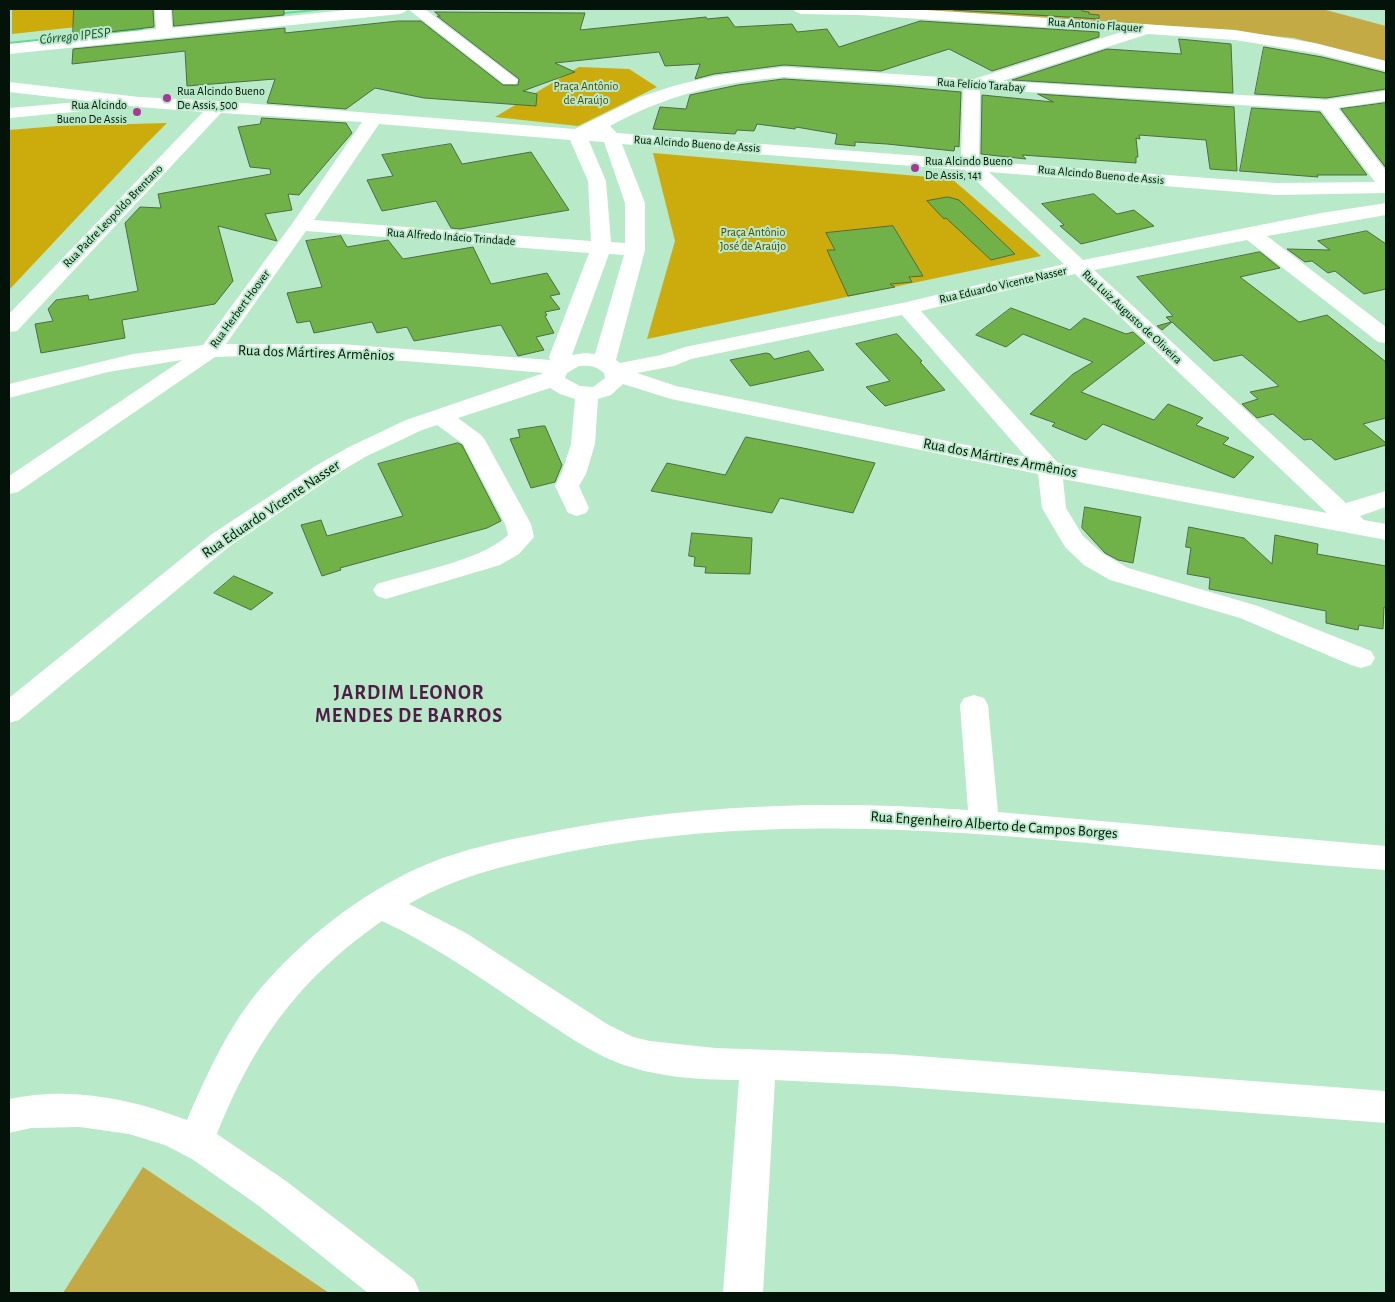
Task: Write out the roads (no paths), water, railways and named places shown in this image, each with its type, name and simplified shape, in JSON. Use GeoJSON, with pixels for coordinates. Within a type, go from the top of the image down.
{"type":"FeatureCollection","features":[{"type":"Feature","properties":{"kind":"street"},"geometry":{"type":"LineString","coordinates":[[9,49],[164,23],[277,9]]}},
{"type":"Feature","properties":{"kind":"street"},"geometry":{"type":"LineString","coordinates":[[9,37],[164,23],[400,9]]}},
{"type":"Feature","properties":{"kind":"street"},"geometry":{"type":"LineString","coordinates":[[416,9],[510,80]]}},
{"type":"Feature","properties":{"kind":"street","name":"Rua Antonio Flaquer"},"geometry":{"type":"LineString","coordinates":[[797,13],[859,10],[1147,29],[1274,41],[1386,66]]}},
{"type":"Feature","properties":{"kind":"street"},"geometry":{"type":"LineString","coordinates":[[970,165],[972,85],[1147,29]]}},
{"type":"Feature","properties":{"kind":"street","name":"Rua Felicio Tarabay"},"geometry":{"type":"LineString","coordinates":[[577,135],[606,131],[645,102],[670,92],[714,81],[784,72],[823,73],[972,85],[1326,105],[1386,96]]}},
{"type":"Feature","properties":{"kind":"street"},"geometry":{"type":"LineString","coordinates":[[9,87],[139,102],[218,106],[577,135],[597,181],[601,248],[560,357],[585,375]]}},
{"type":"Feature","properties":{"kind":"street"},"geometry":{"type":"LineString","coordinates":[[35,110],[46,91]]}},
{"type":"Feature","properties":{"kind":"street"},"geometry":{"type":"LineString","coordinates":[[9,113],[139,102]]}},
{"type":"Feature","properties":{"kind":"street"},"geometry":{"type":"LineString","coordinates":[[1326,105],[1386,186]]}},
{"type":"Feature","properties":{"kind":"street","name":"Rua Padre Leopoldo Brentano"},"geometry":{"type":"LineString","coordinates":[[9,326],[218,106]]}},
{"type":"Feature","properties":{"kind":"street","name":"Rua Herbert Hoover"},"geometry":{"type":"LineString","coordinates":[[9,486],[210,350],[301,225],[374,118]]}},
{"type":"Feature","properties":{"kind":"street"},"geometry":{"type":"LineString","coordinates":[[577,508],[567,486],[574,474],[583,444],[585,375],[635,250],[635,203],[606,131]]}},
{"type":"Feature","properties":{"kind":"street","name":"Rua Alcindo Bueno de Assis"},"geometry":{"type":"LineString","coordinates":[[606,131],[970,165],[1276,189],[1386,186]]}},
{"type":"Feature","properties":{"kind":"street","name":"Rua Luiz Augusto de Oliveira"},"geometry":{"type":"LineString","coordinates":[[970,165],[1078,268],[1349,519]]}},
{"type":"Feature","properties":{"kind":"street","name":"Rua Eduardo Vicente Nasser"},"geometry":{"type":"LineString","coordinates":[[1322,219],[1386,186]]}},
{"type":"Feature","properties":{"kind":"street"},"geometry":{"type":"LineString","coordinates":[[1276,189],[1386,202]]}},
{"type":"Feature","properties":{"kind":"street","name":"Rua Eduardo Vicente Nasser"},"geometry":{"type":"LineString","coordinates":[[9,713],[221,540],[356,452],[393,434],[449,413],[497,397],[585,375],[907,308],[1078,268],[1322,219],[1386,209]]}},
{"type":"Feature","properties":{"kind":"street","name":"Rua Alfredo Inácio Trindade"},"geometry":{"type":"LineString","coordinates":[[301,225],[635,250]]}},
{"type":"Feature","properties":{"kind":"street"},"geometry":{"type":"LineString","coordinates":[[1252,234],[1386,337]]}},
{"type":"Feature","properties":{"kind":"street"},"geometry":{"type":"LineString","coordinates":[[907,308],[1050,469],[1054,508],[1074,541],[1100,563],[1120,574],[1249,612],[1361,658]]}},
{"type":"Feature","properties":{"kind":"street","name":"Rua dos Mártires Armênios"},"geometry":{"type":"LineString","coordinates":[[9,391],[112,364],[210,350],[360,352],[488,364],[585,375],[1050,469],[1349,519],[1386,532]]}},
{"type":"Feature","properties":{"kind":"street"},"geometry":{"type":"LineString","coordinates":[[667,391],[660,384],[658,373],[665,364],[681,356]]}},
{"type":"Feature","properties":{"kind":"street"},"geometry":{"type":"LineString","coordinates":[[488,364],[503,378],[497,397]]}},
{"type":"Feature","properties":{"kind":"street","name":"Rua Eduardo Vicente Nasser"},"geometry":{"type":"LineString","coordinates":[[449,413],[585,375]]}},
{"type":"Feature","properties":{"kind":"street"},"geometry":{"type":"LineString","coordinates":[[386,590],[491,559],[510,548],[521,537],[518,524],[472,440],[449,413]]}},
{"type":"Feature","properties":{"kind":"street"},"geometry":{"type":"LineString","coordinates":[[1349,519],[1386,499]]}},
{"type":"Feature","properties":{"kind":"street"},"geometry":{"type":"LineString","coordinates":[[974,705],[984,822]]}},
{"type":"Feature","properties":{"kind":"street","name":"Rua Engenheiro Alberto de Campos Borges"},"geometry":{"type":"LineString","coordinates":[[196,1142],[210,1108],[249,1034],[271,1002],[302,968],[336,938],[379,905],[418,883],[463,864],[586,835],[678,823],[769,816],[868,816],[984,822],[1386,858]]}},
{"type":"Feature","properties":{"kind":"street"},"geometry":{"type":"LineString","coordinates":[[379,905],[414,921],[454,943],[595,1035],[626,1050],[650,1056],[683,1062],[891,1070],[1386,1107]]}},
{"type":"Feature","properties":{"kind":"street"},"geometry":{"type":"LineString","coordinates":[[744,1293],[758,1064]]}},
{"type":"Feature","properties":{"kind":"street"},"geometry":{"type":"LineString","coordinates":[[9,1116],[52,1110],[83,1111],[145,1122],[196,1142],[259,1182],[400,1293]]}},
{"type":"Feature","properties":{"kind":"waterway","name":"Córrego IPESP"},"geometry":{"type":"LineString","coordinates":[[275,14],[325,9]]}},
{"type":"Feature","properties":{"kind":"waterway","name":"Córrego IPESP"},"geometry":{"type":"LineString","coordinates":[[9,43],[141,29]]}},
{"type":"Feature","properties":{"kind":"place","name":"Rua Alcindo Bueno De Assis, 500"},"geometry":{"type":"Point","coordinates":[167,98]}},
{"type":"Feature","properties":{"kind":"place","name":"Rua Alcindo Bueno De Assis"},"geometry":{"type":"Point","coordinates":[137,112]}},
{"type":"Feature","properties":{"kind":"place","name":"Rua Alcindo Bueno De Assis, 141"},"geometry":{"type":"Point","coordinates":[915,168]}},
{"type":"Feature","properties":{"kind":"district","name":"JARDIM LEONOR MENDES DE BARROS"},"geometry":{"type":"Point","coordinates":[409,704]}},
{"type":"Feature","properties":{"kind":"park label","name":"Praça Antônio de Araújo"},"geometry":{"type":"Point","coordinates":[586,93]}},
{"type":"Feature","properties":{"kind":"park label","name":"Praça Antônio José de Araújo"},"geometry":{"type":"Point","coordinates":[753,239]}}]}
